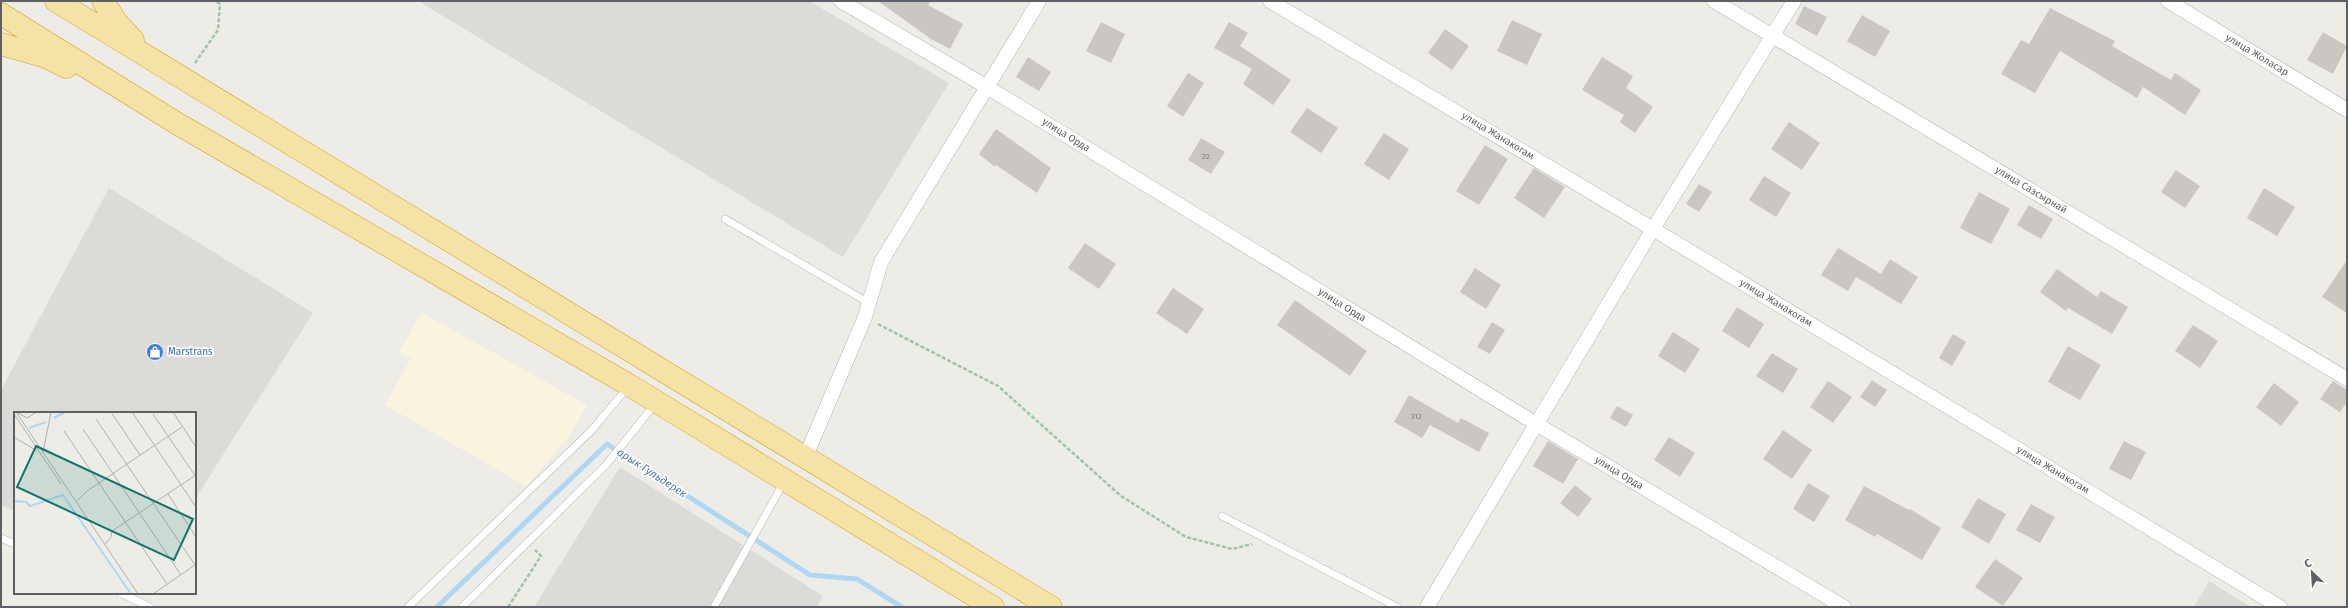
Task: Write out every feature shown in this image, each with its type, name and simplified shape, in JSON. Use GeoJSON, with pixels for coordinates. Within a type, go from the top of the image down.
{"type":"FeatureCollection","features":[{"type":"Feature","properties":{"kind":"highway"},"geometry":{"type":"LineString","coordinates":[[56,1],[185,78],[1051,607]]}},
{"type":"Feature","properties":{"kind":"highway"},"geometry":{"type":"LineString","coordinates":[[103,1],[117,24],[150,57]]}},
{"type":"Feature","properties":{"kind":"highway"},"geometry":{"type":"LineString","coordinates":[[1,14],[178,124],[630,385],[993,607]]}},
{"type":"Feature","properties":{"kind":"highway"},"geometry":{"type":"LineString","coordinates":[[1,44],[46,57],[178,124]]}},
{"type":"Feature","properties":{"kind":"street","name":"улица Орда"},"geometry":{"type":"LineString","coordinates":[[841,1],[987,87],[1538,425],[1844,607]]}},
{"type":"Feature","properties":{"kind":"street"},"geometry":{"type":"LineString","coordinates":[[805,458],[865,317],[881,262],[1039,1]]}},
{"type":"Feature","properties":{"kind":"street","name":"улица Жанакогам"},"geometry":{"type":"LineString","coordinates":[[1270,1],[1653,229],[2280,607]]}},
{"type":"Feature","properties":{"kind":"street","name":"улица Сазсырнай"},"geometry":{"type":"LineString","coordinates":[[1714,1],[2347,379]]}},
{"type":"Feature","properties":{"kind":"street"},"geometry":{"type":"LineString","coordinates":[[1427,607],[1538,425],[1653,229],[1774,36],[1794,1]]}},
{"type":"Feature","properties":{"kind":"street","name":"улица Жоласар"},"geometry":{"type":"LineString","coordinates":[[2168,1],[2347,110]]}},
{"type":"Feature","properties":{"kind":"lane"},"geometry":{"type":"LineString","coordinates":[[725,219],[869,303]]}},
{"type":"Feature","properties":{"kind":"lane"},"geometry":{"type":"LineString","coordinates":[[408,607],[592,430],[630,385]]}},
{"type":"Feature","properties":{"kind":"lane"},"geometry":{"type":"LineString","coordinates":[[462,607],[606,465],[657,402]]}},
{"type":"Feature","properties":{"kind":"lane"},"geometry":{"type":"LineString","coordinates":[[714,607],[785,480]]}},
{"type":"Feature","properties":{"kind":"lane"},"geometry":{"type":"LineString","coordinates":[[1222,516],[1398,607]]}},
{"type":"Feature","properties":{"kind":"lane"},"geometry":{"type":"LineString","coordinates":[[1,538],[14,544]]}},
{"type":"Feature","properties":{"kind":"lane"},"geometry":{"type":"LineString","coordinates":[[122,594],[150,607]]}},
{"type":"Feature","properties":{"kind":"path"},"geometry":{"type":"LineString","coordinates":[[185,78],[218,30],[220,4],[215,1]]}},
{"type":"Feature","properties":{"kind":"path"},"geometry":{"type":"LineString","coordinates":[[865,317],[998,386],[1121,496],[1186,537],[1232,549],[1269,540]]}},
{"type":"Feature","properties":{"kind":"path"},"geometry":{"type":"LineString","coordinates":[[508,607],[541,556],[528,542]]}},
{"type":"Feature","properties":{"kind":"shaded area"},"geometry":{"type":"Polygon","coordinates":[[[418,1],[809,1],[949,83],[843,257],[418,1]]]}},
{"type":"Feature","properties":{"kind":"shaded area","name":"Marstrans"},"geometry":{"type":"Polygon","coordinates":[[[109,188],[313,313],[196,497],[196,412],[14,412],[14,511],[1,505],[1,390],[109,188]]]}},
{"type":"Feature","properties":{"kind":"shaded area"},"geometry":{"type":"Polygon","coordinates":[[[422,313],[587,405],[569,436],[526,486],[385,405],[411,358],[399,352],[422,313]]]}},
{"type":"Feature","properties":{"kind":"shaded area"},"geometry":{"type":"Polygon","coordinates":[[[620,467],[823,596],[817,607],[534,607],[620,467]]]}},
{"type":"Feature","properties":{"kind":"shaded area"},"geometry":{"type":"Polygon","coordinates":[[[2209,581],[2251,607],[2194,607],[2209,581]]]}},
{"type":"Feature","properties":{"kind":"building"},"geometry":{"type":"Polygon","coordinates":[[[878,1],[931,1],[928,5],[963,24],[950,49],[931,39],[878,1]]]}},
{"type":"Feature","properties":{"kind":"building"},"geometry":{"type":"Polygon","coordinates":[[[1804,6],[1827,17],[1817,36],[1795,24],[1804,6]]]}},
{"type":"Feature","properties":{"kind":"building"},"geometry":{"type":"Polygon","coordinates":[[[2050,8],[2115,41],[2112,46],[2171,80],[2175,73],[2201,90],[2185,115],[2143,87],[2137,98],[2060,51],[2035,93],[2001,74],[2021,40],[2029,44],[2050,8]]]}},
{"type":"Feature","properties":{"kind":"building"},"geometry":{"type":"Polygon","coordinates":[[[1862,15],[1890,31],[1875,57],[1847,41],[1862,15]]]}},
{"type":"Feature","properties":{"kind":"building"},"geometry":{"type":"Polygon","coordinates":[[[1512,20],[1542,34],[1527,65],[1497,51],[1512,20]]]}},
{"type":"Feature","properties":{"kind":"building"},"geometry":{"type":"Polygon","coordinates":[[[1101,22],[1125,34],[1111,63],[1086,51],[1101,22]]]}},
{"type":"Feature","properties":{"kind":"building"},"geometry":{"type":"Polygon","coordinates":[[[1229,22],[1248,33],[1240,46],[1291,80],[1273,105],[1243,84],[1252,69],[1214,48],[1229,22]]]}},
{"type":"Feature","properties":{"kind":"building"},"geometry":{"type":"Polygon","coordinates":[[[1445,29],[1469,46],[1452,70],[1428,53],[1445,29]]]}},
{"type":"Feature","properties":{"kind":"building"},"geometry":{"type":"Polygon","coordinates":[[[2323,32],[2347,46],[2333,74],[2307,60],[2323,32]]]}},
{"type":"Feature","properties":{"kind":"building"},"geometry":{"type":"Polygon","coordinates":[[[1028,57],[1051,72],[1039,91],[1016,77],[1028,57]]]}},
{"type":"Feature","properties":{"kind":"building"},"geometry":{"type":"Polygon","coordinates":[[[1602,57],[1633,76],[1626,88],[1653,107],[1635,133],[1620,122],[1624,115],[1582,90],[1602,57]]]}},
{"type":"Feature","properties":{"kind":"building"},"geometry":{"type":"Polygon","coordinates":[[[1188,73],[1204,83],[1183,117],[1167,106],[1188,73]]]}},
{"type":"Feature","properties":{"kind":"building"},"geometry":{"type":"Polygon","coordinates":[[[1307,108],[1338,128],[1321,153],[1290,132],[1307,108]]]}},
{"type":"Feature","properties":{"kind":"building"},"geometry":{"type":"Polygon","coordinates":[[[1789,122],[1820,143],[1802,170],[1771,149],[1789,122]]]}},
{"type":"Feature","properties":{"kind":"building"},"geometry":{"type":"Polygon","coordinates":[[[996,129],[1051,168],[1037,193],[996,165],[995,167],[979,154],[996,129]]]}},
{"type":"Feature","properties":{"kind":"building"},"geometry":{"type":"Polygon","coordinates":[[[1384,133],[1409,149],[1389,180],[1364,164],[1384,133]]]}},
{"type":"Feature","properties":{"kind":"building"},"geometry":{"type":"Polygon","coordinates":[[[1201,138],[1225,152],[1211,174],[1188,160],[1201,138]]]}},
{"type":"Feature","properties":{"kind":"building"},"geometry":{"type":"Polygon","coordinates":[[[1485,145],[1508,159],[1479,205],[1456,191],[1485,145]]]}},
{"type":"Feature","properties":{"kind":"building"},"geometry":{"type":"Polygon","coordinates":[[[1534,168],[1565,187],[1544,218],[1514,198],[1534,168]]]}},
{"type":"Feature","properties":{"kind":"building"},"geometry":{"type":"Polygon","coordinates":[[[2176,170],[2200,186],[2185,208],[2161,192],[2176,170]]]}},
{"type":"Feature","properties":{"kind":"building"},"geometry":{"type":"Polygon","coordinates":[[[1764,176],[1791,193],[1776,217],[1749,200],[1764,176]]]}},
{"type":"Feature","properties":{"kind":"building"},"geometry":{"type":"Polygon","coordinates":[[[1699,184],[1712,192],[1699,212],[1686,204],[1699,184]]]}},
{"type":"Feature","properties":{"kind":"building"},"geometry":{"type":"Polygon","coordinates":[[[2264,188],[2295,207],[2277,236],[2247,218],[2264,188]]]}},
{"type":"Feature","properties":{"kind":"building"},"geometry":{"type":"Polygon","coordinates":[[[1979,192],[2010,209],[1991,244],[1960,228],[1979,192]]]}},
{"type":"Feature","properties":{"kind":"building"},"geometry":{"type":"Polygon","coordinates":[[[2029,205],[2053,219],[2041,239],[2017,225],[2029,205]]]}},
{"type":"Feature","properties":{"kind":"building"},"geometry":{"type":"Polygon","coordinates":[[[1085,243],[1116,264],[1099,289],[1068,268],[1085,243]]]}},
{"type":"Feature","properties":{"kind":"building"},"geometry":{"type":"Polygon","coordinates":[[[1838,248],[1881,274],[1890,259],[1918,277],[1901,304],[1856,277],[1848,291],[1821,275],[1838,248]]]}},
{"type":"Feature","properties":{"kind":"building"},"geometry":{"type":"Polygon","coordinates":[[[2347,260],[2347,313],[2322,297],[2347,260]]]}},
{"type":"Feature","properties":{"kind":"building"},"geometry":{"type":"Polygon","coordinates":[[[1475,268],[1501,285],[1486,309],[1460,292],[1475,268]]]}},
{"type":"Feature","properties":{"kind":"building"},"geometry":{"type":"Polygon","coordinates":[[[2057,269],[2097,297],[2101,291],[2128,307],[2112,334],[2068,308],[2066,311],[2040,292],[2057,269]]]}},
{"type":"Feature","properties":{"kind":"building"},"geometry":{"type":"Polygon","coordinates":[[[1173,288],[1204,309],[1187,334],[1156,313],[1173,288]]]}},
{"type":"Feature","properties":{"kind":"building"},"geometry":{"type":"Polygon","coordinates":[[[1295,300],[1367,351],[1350,376],[1277,325],[1295,300]]]}},
{"type":"Feature","properties":{"kind":"building"},"geometry":{"type":"Polygon","coordinates":[[[1737,307],[1764,324],[1749,348],[1722,331],[1737,307]]]}},
{"type":"Feature","properties":{"kind":"building"},"geometry":{"type":"Polygon","coordinates":[[[1492,322],[1505,330],[1490,354],[1477,347],[1492,322]]]}},
{"type":"Feature","properties":{"kind":"building"},"geometry":{"type":"Polygon","coordinates":[[[2193,325],[2218,341],[2200,368],[2175,351],[2193,325]]]}},
{"type":"Feature","properties":{"kind":"building"},"geometry":{"type":"Polygon","coordinates":[[[1673,332],[1700,349],[1685,373],[1658,356],[1673,332]]]}},
{"type":"Feature","properties":{"kind":"building"},"geometry":{"type":"Polygon","coordinates":[[[1953,334],[1966,342],[1952,366],[1939,358],[1953,334]]]}},
{"type":"Feature","properties":{"kind":"building"},"geometry":{"type":"Polygon","coordinates":[[[2068,346],[2101,365],[2080,400],[2048,382],[2068,346]]]}},
{"type":"Feature","properties":{"kind":"building"},"geometry":{"type":"Polygon","coordinates":[[[1772,353],[1798,369],[1783,393],[1756,376],[1772,353]]]}},
{"type":"Feature","properties":{"kind":"building"},"geometry":{"type":"Polygon","coordinates":[[[1872,380],[1887,390],[1875,407],[1860,397],[1872,380]]]}},
{"type":"Feature","properties":{"kind":"building"},"geometry":{"type":"Polygon","coordinates":[[[1828,381],[1852,397],[1833,423],[1810,407],[1828,381]]]}},
{"type":"Feature","properties":{"kind":"building"},"geometry":{"type":"Polygon","coordinates":[[[2333,381],[2347,390],[2347,402],[2340,412],[2320,399],[2333,381]]]}},
{"type":"Feature","properties":{"kind":"building"},"geometry":{"type":"Polygon","coordinates":[[[2274,383],[2299,402],[2281,426],[2256,407],[2274,383]]]}},
{"type":"Feature","properties":{"kind":"building"},"geometry":{"type":"Polygon","coordinates":[[[1409,395],[1458,423],[1461,418],[1489,433],[1479,452],[1430,425],[1422,438],[1394,422],[1409,395]]]}},
{"type":"Feature","properties":{"kind":"building"},"geometry":{"type":"Polygon","coordinates":[[[1617,406],[1633,415],[1626,427],[1610,418],[1617,406]]]}},
{"type":"Feature","properties":{"kind":"building"},"geometry":{"type":"Polygon","coordinates":[[[1783,430],[1812,450],[1792,479],[1763,459],[1783,430]]]}},
{"type":"Feature","properties":{"kind":"building"},"geometry":{"type":"Polygon","coordinates":[[[1669,437],[1695,453],[1680,477],[1654,460],[1669,437]]]}},
{"type":"Feature","properties":{"kind":"building"},"geometry":{"type":"Polygon","coordinates":[[[1548,441],[1578,459],[1563,484],[1533,466],[1548,441]]]}},
{"type":"Feature","properties":{"kind":"building"},"geometry":{"type":"Polygon","coordinates":[[[2124,441],[2146,452],[2131,480],[2109,469],[2124,441]]]}},
{"type":"Feature","properties":{"kind":"building"},"geometry":{"type":"Polygon","coordinates":[[[1808,483],[1830,496],[1814,522],[1793,509],[1808,483]]]}},
{"type":"Feature","properties":{"kind":"building"},"geometry":{"type":"Polygon","coordinates":[[[1575,485],[1592,499],[1578,517],[1560,503],[1575,485]]]}},
{"type":"Feature","properties":{"kind":"building"},"geometry":{"type":"Polygon","coordinates":[[[1864,486],[1909,510],[1910,509],[1941,528],[1922,560],[1877,534],[1875,537],[1845,520],[1864,486]]]}},
{"type":"Feature","properties":{"kind":"building"},"geometry":{"type":"Polygon","coordinates":[[[1978,498],[2006,514],[1989,544],[1961,527],[1978,498]]]}},
{"type":"Feature","properties":{"kind":"building"},"geometry":{"type":"Polygon","coordinates":[[[2031,504],[2055,517],[2040,543],[2016,530],[2031,504]]]}},
{"type":"Feature","properties":{"kind":"building"},"geometry":{"type":"Polygon","coordinates":[[[1995,559],[2023,578],[2003,606],[1975,587],[1995,559]]]}},
{"type":"Feature","properties":{"kind":"waterway","name":"арык Гульдерек"},"geometry":{"type":"LineString","coordinates":[[437,607],[607,444],[810,575],[857,579],[902,607]]}},
{"type":"Feature","properties":{"kind":"place","name":"Marstrans"},"geometry":{"type":"Point","coordinates":[155,352]}}]}
